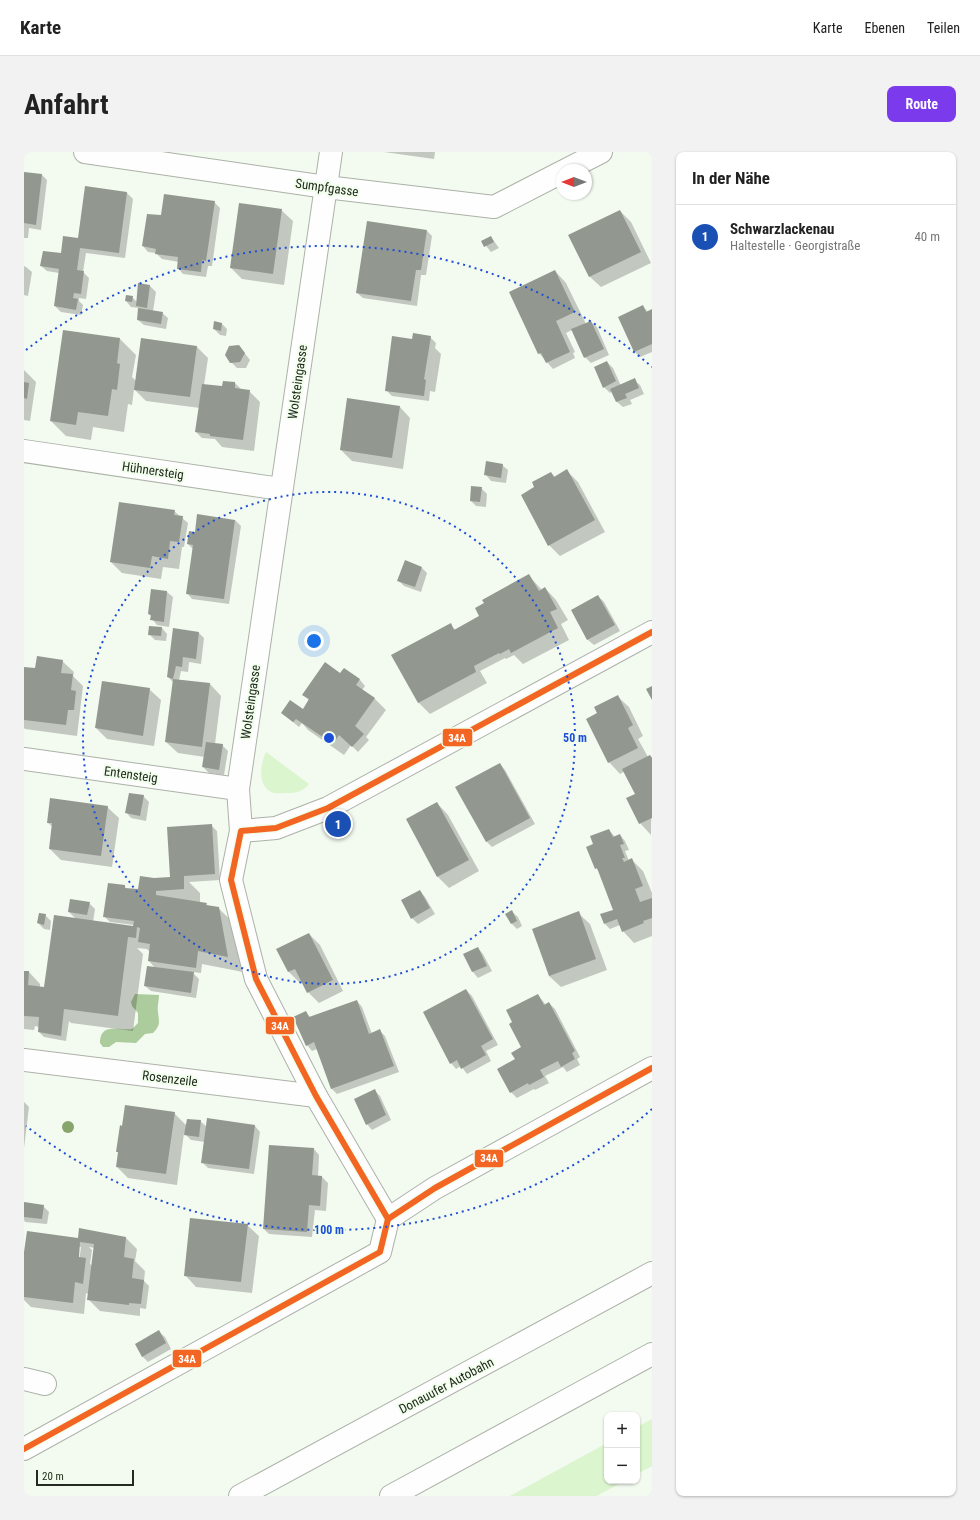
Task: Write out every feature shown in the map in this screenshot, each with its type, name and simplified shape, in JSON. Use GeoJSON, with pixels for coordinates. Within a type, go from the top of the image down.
{"type":"FeatureCollection","features":[{"type":"Feature","properties":{"kind":"main road","name":"Sumpfgasse"},"geometry":{"type":"LineString","coordinates":[[85,152],[326,187],[494,207],[556,175]]}},
{"type":"Feature","properties":{"kind":"main road","name":"Wolsteingasse"},"geometry":{"type":"LineString","coordinates":[[331,152],[238,789],[241,831],[231,880],[256,979],[316,1096],[388,1219]]}},
{"type":"Feature","properties":{"kind":"main road"},"geometry":{"type":"LineString","coordinates":[[578,164],[601,152]]}},
{"type":"Feature","properties":{"kind":"main road","name":"Hühnersteig"},"geometry":{"type":"LineString","coordinates":[[24,451],[281,489]]}},
{"type":"Feature","properties":{"kind":"main road"},"geometry":{"type":"LineString","coordinates":[[241,831],[276,828],[328,808],[652,632]]}},
{"type":"Feature","properties":{"kind":"main road","name":"Entensteig"},"geometry":{"type":"LineString","coordinates":[[24,758],[238,789]]}},
{"type":"Feature","properties":{"kind":"main road","name":"Rosenzeile"},"geometry":{"type":"LineString","coordinates":[[24,1060],[316,1096]]}},
{"type":"Feature","properties":{"kind":"main road"},"geometry":{"type":"LineString","coordinates":[[24,1449],[380,1252],[388,1219],[438,1186],[652,1068]]}},
{"type":"Feature","properties":{"kind":"main road","name":"Donauufer Autobahn"},"geometry":{"type":"LineString","coordinates":[[240,1496],[652,1273]]}},
{"type":"Feature","properties":{"kind":"main road"},"geometry":{"type":"LineString","coordinates":[[391,1496],[652,1354]]}},
{"type":"Feature","properties":{"kind":"main road"},"geometry":{"type":"LineString","coordinates":[[24,1379],[45,1384]]}},
{"type":"Feature","properties":{"kind":"shaded area"},"geometry":{"type":"Polygon","coordinates":[[[266,752],[309,784],[299,792],[294,793],[274,793],[269,790],[262,781],[261,776],[262,763],[266,752]]]}},
{"type":"Feature","properties":{"kind":"shaded area"},"geometry":{"type":"Polygon","coordinates":[[[135,994],[159,995],[159,1023],[157,1028],[153,1033],[145,1034],[136,1043],[116,1042],[109,1047],[103,1047],[100,1043],[103,1032],[111,1029],[132,1029],[138,1023],[138,1013],[132,1006],[131,1002],[135,994]]]}},
{"type":"Feature","properties":{"kind":"shaded area"},"geometry":{"type":"Polygon","coordinates":[[[652,1419],[652,1466],[640,1472],[640,1448],[640,1425],[652,1419]]]}},
{"type":"Feature","properties":{"kind":"shaded area"},"geometry":{"type":"Polygon","coordinates":[[[604,1445],[604,1484],[619,1484],[597,1496],[510,1496],[604,1445]]]}},
{"type":"Feature","properties":{"kind":"building"},"geometry":{"type":"Polygon","coordinates":[[[24,172],[42,174],[36,225],[24,223],[24,172]]]}},
{"type":"Feature","properties":{"kind":"building"},"geometry":{"type":"Polygon","coordinates":[[[85,186],[127,192],[119,253],[80,248],[77,270],[84,271],[81,294],[74,293],[73,298],[78,299],[76,310],[54,306],[59,269],[40,266],[43,251],[61,253],[63,236],[78,238],[85,186]]]}},
{"type":"Feature","properties":{"kind":"building"},"geometry":{"type":"Polygon","coordinates":[[[164,194],[215,201],[206,261],[202,260],[201,272],[177,269],[178,257],[155,254],[156,249],[142,246],[147,214],[161,215],[164,194]]]}},
{"type":"Feature","properties":{"kind":"building"},"geometry":{"type":"Polygon","coordinates":[[[239,203],[282,209],[273,274],[230,268],[239,203]]]}},
{"type":"Feature","properties":{"kind":"building"},"geometry":{"type":"Polygon","coordinates":[[[620,210],[641,252],[589,277],[568,235],[620,210]]]}},
{"type":"Feature","properties":{"kind":"building"},"geometry":{"type":"Polygon","coordinates":[[[367,221],[427,230],[421,270],[416,270],[411,301],[356,293],[367,221]]]}},
{"type":"Feature","properties":{"kind":"building"},"geometry":{"type":"Polygon","coordinates":[[[491,236],[494,242],[484,247],[481,241],[491,236]]]}},
{"type":"Feature","properties":{"kind":"building"},"geometry":{"type":"Polygon","coordinates":[[[555,270],[575,312],[556,321],[570,352],[546,363],[541,353],[538,354],[509,292],[555,270]]]}},
{"type":"Feature","properties":{"kind":"building"},"geometry":{"type":"Polygon","coordinates":[[[138,283],[150,285],[147,308],[136,306],[138,283]]]}},
{"type":"Feature","properties":{"kind":"building"},"geometry":{"type":"Polygon","coordinates":[[[126,295],[133,296],[132,302],[125,301],[126,295]]]}},
{"type":"Feature","properties":{"kind":"building"},"geometry":{"type":"Polygon","coordinates":[[[643,305],[646,312],[652,309],[652,344],[634,352],[618,317],[643,305]]]}},
{"type":"Feature","properties":{"kind":"building"},"geometry":{"type":"Polygon","coordinates":[[[138,308],[163,312],[161,324],[137,320],[138,308]]]}},
{"type":"Feature","properties":{"kind":"building"},"geometry":{"type":"Polygon","coordinates":[[[214,321],[222,323],[221,331],[213,329],[214,321]]]}},
{"type":"Feature","properties":{"kind":"building"},"geometry":{"type":"Polygon","coordinates":[[[591,321],[604,349],[584,358],[571,329],[591,321]]]}},
{"type":"Feature","properties":{"kind":"building"},"geometry":{"type":"Polygon","coordinates":[[[63,330],[120,338],[117,363],[120,364],[117,390],[112,389],[108,416],[78,412],[76,425],[50,421],[63,330]]]}},
{"type":"Feature","properties":{"kind":"building"},"geometry":{"type":"Polygon","coordinates":[[[413,333],[431,336],[424,379],[426,380],[424,396],[385,391],[392,336],[412,339],[413,333]]]}},
{"type":"Feature","properties":{"kind":"building"},"geometry":{"type":"Polygon","coordinates":[[[141,338],[197,346],[190,397],[134,390],[141,338]]]}},
{"type":"Feature","properties":{"kind":"building"},"geometry":{"type":"Polygon","coordinates":[[[239,345],[245,353],[240,362],[230,363],[225,355],[229,346],[239,345]]]}},
{"type":"Feature","properties":{"kind":"building"},"geometry":{"type":"Polygon","coordinates":[[[607,361],[616,381],[603,388],[594,367],[607,361]]]}},
{"type":"Feature","properties":{"kind":"building"},"geometry":{"type":"Polygon","coordinates":[[[635,378],[639,388],[625,394],[627,398],[616,402],[610,389],[635,378]]]}},
{"type":"Feature","properties":{"kind":"building"},"geometry":{"type":"Polygon","coordinates":[[[223,381],[235,382],[235,388],[250,390],[243,440],[210,436],[210,434],[195,432],[202,384],[222,386],[223,381]]]}},
{"type":"Feature","properties":{"kind":"building"},"geometry":{"type":"Polygon","coordinates":[[[24,382],[29,383],[27,399],[24,398],[24,382]]]}},
{"type":"Feature","properties":{"kind":"building"},"geometry":{"type":"Polygon","coordinates":[[[347,398],[400,406],[392,458],[340,450],[347,398]]]}},
{"type":"Feature","properties":{"kind":"building"},"geometry":{"type":"Polygon","coordinates":[[[486,461],[503,464],[501,478],[484,475],[486,461]]]}},
{"type":"Feature","properties":{"kind":"building"},"geometry":{"type":"Polygon","coordinates":[[[567,469],[595,520],[548,546],[521,495],[534,487],[532,482],[551,472],[554,477],[567,469]]]}},
{"type":"Feature","properties":{"kind":"building"},"geometry":{"type":"Polygon","coordinates":[[[471,486],[482,487],[480,502],[470,501],[471,486]]]}},
{"type":"Feature","properties":{"kind":"building"},"geometry":{"type":"Polygon","coordinates":[[[119,502],[175,510],[174,515],[183,516],[179,542],[170,541],[168,559],[152,556],[150,568],[110,562],[119,502]]]}},
{"type":"Feature","properties":{"kind":"building"},"geometry":{"type":"Polygon","coordinates":[[[197,514],[235,520],[224,599],[186,594],[193,545],[187,544],[189,531],[195,532],[197,514]]]}},
{"type":"Feature","properties":{"kind":"building"},"geometry":{"type":"Polygon","coordinates":[[[405,560],[422,567],[415,587],[397,581],[405,560]]]}},
{"type":"Feature","properties":{"kind":"building"},"geometry":{"type":"Polygon","coordinates":[[[529,574],[539,591],[545,587],[557,609],[550,612],[558,628],[511,653],[509,649],[474,666],[476,672],[418,703],[391,655],[451,623],[454,630],[479,616],[475,608],[484,603],[482,600],[529,574]]]}},
{"type":"Feature","properties":{"kind":"building"},"geometry":{"type":"Polygon","coordinates":[[[151,589],[167,591],[164,622],[150,620],[151,615],[148,614],[151,589]]]}},
{"type":"Feature","properties":{"kind":"building"},"geometry":{"type":"Polygon","coordinates":[[[598,595],[615,625],[587,640],[571,610],[598,595]]]}},
{"type":"Feature","properties":{"kind":"building"},"geometry":{"type":"Polygon","coordinates":[[[149,626],[162,627],[161,636],[148,635],[149,626]]]}},
{"type":"Feature","properties":{"kind":"building"},"geometry":{"type":"Polygon","coordinates":[[[173,628],[199,632],[196,659],[183,657],[182,667],[176,666],[173,679],[167,677],[173,628]]]}},
{"type":"Feature","properties":{"kind":"building"},"geometry":{"type":"Polygon","coordinates":[[[37,656],[63,660],[61,673],[73,674],[71,690],[76,691],[74,710],[68,710],[66,725],[24,720],[24,667],[35,668],[37,656]]]}},
{"type":"Feature","properties":{"kind":"building"},"geometry":{"type":"Polygon","coordinates":[[[325,662],[340,673],[344,668],[360,679],[356,685],[375,698],[355,726],[364,734],[352,747],[339,735],[333,744],[296,719],[293,722],[281,713],[290,700],[303,709],[309,699],[302,695],[325,662]]]}},
{"type":"Feature","properties":{"kind":"building"},"geometry":{"type":"Polygon","coordinates":[[[173,679],[210,683],[202,747],[165,742],[173,679]]]}},
{"type":"Feature","properties":{"kind":"building"},"geometry":{"type":"Polygon","coordinates":[[[102,681],[150,688],[143,736],[95,728],[102,681]]]}},
{"type":"Feature","properties":{"kind":"building"},"geometry":{"type":"Polygon","coordinates":[[[652,686],[652,700],[646,689],[652,686]]]}},
{"type":"Feature","properties":{"kind":"building"},"geometry":{"type":"Polygon","coordinates":[[[618,695],[633,725],[628,728],[638,748],[608,763],[586,719],[597,713],[594,707],[618,695]]]}},
{"type":"Feature","properties":{"kind":"building"},"geometry":{"type":"Polygon","coordinates":[[[206,742],[223,744],[219,770],[202,767],[206,742]]]}},
{"type":"Feature","properties":{"kind":"building"},"geometry":{"type":"Polygon","coordinates":[[[650,755],[652,758],[652,818],[639,824],[626,798],[635,794],[622,769],[650,755]]]}},
{"type":"Feature","properties":{"kind":"building"},"geometry":{"type":"Polygon","coordinates":[[[500,763],[530,818],[486,842],[455,787],[500,763]]]}},
{"type":"Feature","properties":{"kind":"building"},"geometry":{"type":"Polygon","coordinates":[[[129,793],[144,795],[140,816],[125,813],[129,793]]]}},
{"type":"Feature","properties":{"kind":"building"},"geometry":{"type":"Polygon","coordinates":[[[50,798],[108,806],[101,856],[49,849],[52,823],[47,823],[50,798]]]}},
{"type":"Feature","properties":{"kind":"building"},"geometry":{"type":"Polygon","coordinates":[[[437,802],[469,860],[437,877],[406,819],[437,802]]]}},
{"type":"Feature","properties":{"kind":"building"},"geometry":{"type":"Polygon","coordinates":[[[212,824],[215,874],[184,876],[184,889],[156,891],[156,895],[207,903],[206,905],[219,907],[228,957],[198,951],[196,968],[148,961],[150,944],[138,942],[140,928],[137,927],[136,938],[128,937],[118,1016],[64,1009],[61,1036],[38,1032],[39,1017],[24,1016],[24,971],[29,971],[28,985],[44,987],[54,915],[133,926],[134,921],[103,917],[108,883],[125,885],[125,888],[138,889],[140,876],[154,878],[170,877],[167,827],[212,824]]]}},
{"type":"Feature","properties":{"kind":"building"},"geometry":{"type":"Polygon","coordinates":[[[609,829],[613,837],[620,834],[624,844],[620,845],[625,858],[622,858],[624,862],[632,858],[643,886],[635,889],[640,902],[652,898],[652,918],[622,932],[617,919],[604,924],[600,914],[613,910],[597,868],[595,869],[586,847],[593,844],[590,836],[609,829]]]}},
{"type":"Feature","properties":{"kind":"building"},"geometry":{"type":"Polygon","coordinates":[[[420,890],[430,908],[411,919],[401,900],[420,890]]]}},
{"type":"Feature","properties":{"kind":"building"},"geometry":{"type":"Polygon","coordinates":[[[70,899],[90,902],[87,915],[68,912],[70,899]]]}},
{"type":"Feature","properties":{"kind":"building"},"geometry":{"type":"Polygon","coordinates":[[[512,910],[517,921],[511,924],[505,914],[512,910]]]}},
{"type":"Feature","properties":{"kind":"building"},"geometry":{"type":"Polygon","coordinates":[[[579,911],[596,959],[549,976],[532,929],[579,911]]]}},
{"type":"Feature","properties":{"kind":"building"},"geometry":{"type":"Polygon","coordinates":[[[39,913],[46,914],[44,925],[37,923],[39,913]]]}},
{"type":"Feature","properties":{"kind":"building"},"geometry":{"type":"Polygon","coordinates":[[[309,933],[333,980],[307,993],[295,969],[288,972],[276,949],[309,933]]]}},
{"type":"Feature","properties":{"kind":"building"},"geometry":{"type":"Polygon","coordinates":[[[478,947],[487,966],[472,972],[463,954],[478,947]]]}},
{"type":"Feature","properties":{"kind":"building"},"geometry":{"type":"Polygon","coordinates":[[[147,966],[194,972],[191,993],[144,986],[147,966]]]}},
{"type":"Feature","properties":{"kind":"building"},"geometry":{"type":"Polygon","coordinates":[[[466,989],[493,1039],[481,1046],[486,1055],[461,1069],[457,1060],[450,1064],[423,1012],[466,989]]]}},
{"type":"Feature","properties":{"kind":"building"},"geometry":{"type":"Polygon","coordinates":[[[538,994],[544,1005],[549,1002],[575,1051],[572,1053],[575,1059],[561,1067],[558,1061],[540,1070],[544,1077],[529,1085],[528,1083],[510,1093],[497,1069],[515,1059],[511,1053],[521,1047],[509,1024],[512,1022],[506,1010],[538,994]]]}},
{"type":"Feature","properties":{"kind":"building"},"geometry":{"type":"Polygon","coordinates":[[[357,1000],[369,1034],[380,1029],[394,1066],[331,1089],[314,1042],[306,1046],[293,1017],[306,1011],[309,1017],[357,1000]]]}},
{"type":"Feature","properties":{"kind":"building"},"geometry":{"type":"Polygon","coordinates":[[[375,1089],[386,1115],[366,1125],[354,1099],[375,1089]]]}},
{"type":"Feature","properties":{"kind":"building"},"geometry":{"type":"Polygon","coordinates":[[[125,1105],[175,1112],[166,1174],[116,1167],[118,1152],[116,1152],[125,1105]]]}},
{"type":"Feature","properties":{"kind":"building"},"geometry":{"type":"Polygon","coordinates":[[[207,1118],[255,1125],[249,1169],[201,1163],[207,1118]]]}},
{"type":"Feature","properties":{"kind":"building"},"geometry":{"type":"Polygon","coordinates":[[[187,1119],[201,1120],[199,1137],[184,1135],[187,1119]]]}},
{"type":"Feature","properties":{"kind":"building"},"geometry":{"type":"Polygon","coordinates":[[[269,1145],[314,1148],[312,1175],[322,1176],[320,1206],[309,1205],[307,1232],[263,1229],[269,1145]]]}},
{"type":"Feature","properties":{"kind":"building"},"geometry":{"type":"Polygon","coordinates":[[[24,1202],[44,1205],[42,1219],[24,1217],[24,1202]]]}},
{"type":"Feature","properties":{"kind":"building"},"geometry":{"type":"Polygon","coordinates":[[[190,1218],[248,1224],[241,1282],[184,1276],[190,1218]]]}},
{"type":"Feature","properties":{"kind":"building"},"geometry":{"type":"Polygon","coordinates":[[[79,1228],[126,1237],[124,1257],[134,1259],[132,1278],[144,1280],[141,1304],[129,1303],[129,1305],[87,1300],[94,1244],[80,1242],[79,1257],[86,1258],[83,1284],[75,1282],[73,1303],[24,1297],[24,1252],[27,1231],[78,1238],[79,1228]]]}},
{"type":"Feature","properties":{"kind":"building"},"geometry":{"type":"Polygon","coordinates":[[[159,1330],[166,1343],[142,1357],[135,1344],[159,1330]]]}},
{"type":"Feature","properties":{"kind":"transit line","name":"34A"},"geometry":{"type":"LineString","coordinates":[[388,1219],[316,1096],[256,979],[231,880],[241,831],[276,828],[328,808],[652,632]]}},
{"type":"Feature","properties":{"kind":"transit line","name":"34A"},"geometry":{"type":"LineString","coordinates":[[24,1449],[380,1252],[388,1219],[435,1188],[652,1068]]}},
{"type":"Feature","properties":{"kind":"place","name":"Schwarzlackenau"},"geometry":{"type":"Point","coordinates":[338,824]}}]}
